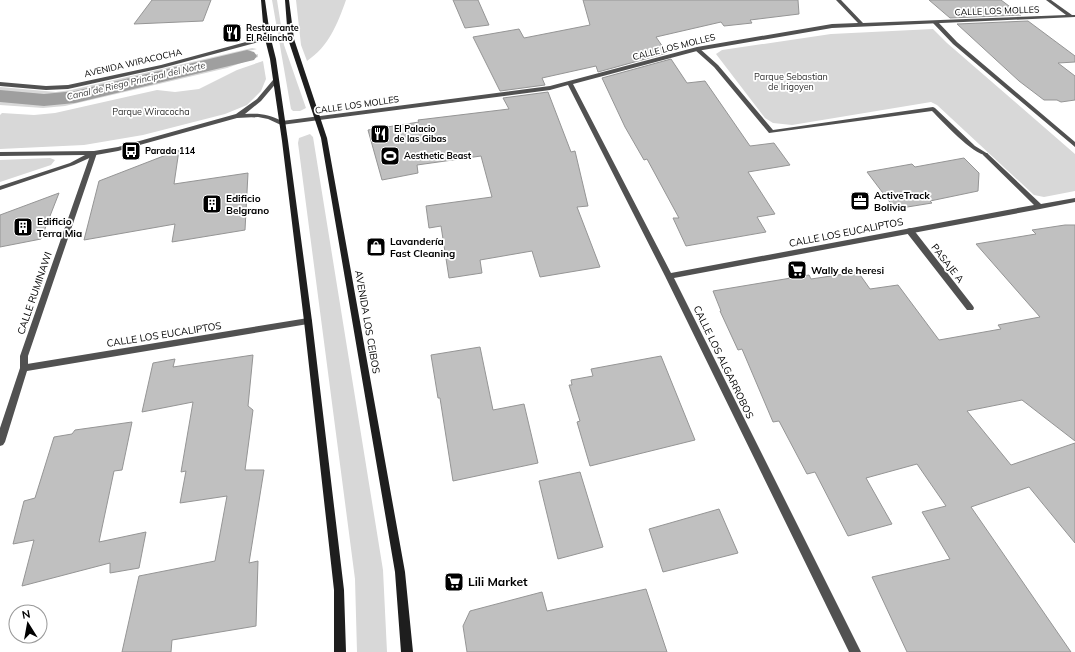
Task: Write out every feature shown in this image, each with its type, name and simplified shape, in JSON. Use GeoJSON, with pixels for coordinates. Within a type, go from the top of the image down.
{"type":"FeatureCollection","features":[{"type":"Feature","properties":{"kind":"street"},"geometry":{"type":"LineString","coordinates":[[263,0],[308,321],[339,590],[340,652]]}},
{"type":"Feature","properties":{"kind":"street","name":"AVENIDA LOS CEIBOS"},"geometry":{"type":"LineString","coordinates":[[287,0],[292,39],[319,119],[360,333],[400,572],[407,652]]}},
{"type":"Feature","properties":{"kind":"street"},"geometry":{"type":"LineString","coordinates":[[838,0],[861,24]]}},
{"type":"Feature","properties":{"kind":"street"},"geometry":{"type":"LineString","coordinates":[[1048,0],[1074,17]]}},
{"type":"Feature","properties":{"kind":"street","name":"CALLE LOS MOLLES"},"geometry":{"type":"LineString","coordinates":[[281,124],[550,88],[697,50],[832,26],[1074,17]]}},
{"type":"Feature","properties":{"kind":"street"},"geometry":{"type":"LineString","coordinates":[[935,22],[955,43],[1075,145]]}},
{"type":"Feature","properties":{"kind":"street","name":"AVENIDA WIRACOCHA"},"geometry":{"type":"LineString","coordinates":[[0,84],[46,88],[68,87],[162,66],[268,38]]}},
{"type":"Feature","properties":{"kind":"street"},"geometry":{"type":"LineString","coordinates":[[697,50],[716,66],[771,132],[934,109],[973,147],[985,154],[1040,207]]}},
{"type":"Feature","properties":{"kind":"street"},"geometry":{"type":"LineString","coordinates":[[237,116],[259,100],[275,81]]}},
{"type":"Feature","properties":{"kind":"street","name":"CALLE LOS ALGARROBOS"},"geometry":{"type":"LineString","coordinates":[[570,84],[669,276],[855,652]]}},
{"type":"Feature","properties":{"kind":"street"},"geometry":{"type":"LineString","coordinates":[[0,154],[94,153],[118,149],[237,116],[258,115],[270,117],[281,124]]}},
{"type":"Feature","properties":{"kind":"street"},"geometry":{"type":"LineString","coordinates":[[0,188],[72,164],[94,153]]}},
{"type":"Feature","properties":{"kind":"street","name":"CALLE RUMINAWI"},"geometry":{"type":"LineString","coordinates":[[0,442],[24,368],[24,356],[94,153]]}},
{"type":"Feature","properties":{"kind":"street","name":"CALLE LOS EUCALIPTOS"},"geometry":{"type":"LineString","coordinates":[[669,276],[1075,200]]}},
{"type":"Feature","properties":{"kind":"street","name":"PASAJE A"},"geometry":{"type":"LineString","coordinates":[[910,231],[970,308]]}},
{"type":"Feature","properties":{"kind":"street","name":"CALLE LOS EUCALIPTOS"},"geometry":{"type":"LineString","coordinates":[[24,368],[308,321]]}},
{"type":"Feature","properties":{"kind":"green space"},"geometry":{"type":"Polygon","coordinates":[[[272,0],[277,0],[284,45],[306,108],[300,111],[293,111],[291,109],[272,0]]]}},
{"type":"Feature","properties":{"kind":"green space"},"geometry":{"type":"Polygon","coordinates":[[[296,0],[346,0],[336,26],[327,42],[307,61],[301,45],[296,0]]]}},
{"type":"Feature","properties":{"kind":"green space","name":"Parque Sebastian de Irigoyen"},"geometry":{"type":"Polygon","coordinates":[[[933,29],[947,43],[1075,154],[1075,191],[1044,197],[1034,195],[937,105],[931,102],[792,125],[773,123],[765,118],[716,54],[722,50],[831,34],[933,29]]]}},
{"type":"Feature","properties":{"kind":"green space"},"geometry":{"type":"Polygon","coordinates":[[[252,48],[257,49],[70,95],[51,96],[0,92],[0,87],[56,92],[71,90],[252,48]]]}},
{"type":"Feature","properties":{"kind":"green space"},"geometry":{"type":"Polygon","coordinates":[[[258,54],[258,57],[227,68],[65,106],[43,108],[0,105],[0,101],[46,104],[65,102],[258,54]]]}},
{"type":"Feature","properties":{"kind":"green space","name":"Parque Wiracocha"},"geometry":{"type":"Polygon","coordinates":[[[263,61],[266,79],[261,91],[247,105],[225,114],[143,135],[84,145],[0,149],[0,115],[2,113],[34,115],[55,113],[157,90],[175,92],[199,89],[237,70],[263,61]]]}},
{"type":"Feature","properties":{"kind":"green space"},"geometry":{"type":"Polygon","coordinates":[[[310,134],[313,137],[383,570],[387,652],[357,652],[355,579],[298,143],[299,138],[310,134]]]}},
{"type":"Feature","properties":{"kind":"green space"},"geometry":{"type":"Polygon","coordinates":[[[50,158],[55,160],[51,165],[0,182],[0,160],[50,158]]]}},
{"type":"Feature","properties":{"kind":"building"},"geometry":{"type":"Polygon","coordinates":[[[152,0],[211,0],[203,21],[134,24],[152,0]]]}},
{"type":"Feature","properties":{"kind":"building"},"geometry":{"type":"Polygon","coordinates":[[[453,0],[478,0],[489,25],[465,28],[453,0]]]}},
{"type":"Feature","properties":{"kind":"building"},"geometry":{"type":"Polygon","coordinates":[[[583,0],[798,0],[799,14],[750,20],[752,23],[724,26],[721,22],[656,37],[667,53],[598,72],[596,66],[542,78],[545,85],[500,91],[473,37],[519,29],[524,38],[590,25],[583,0]]]}},
{"type":"Feature","properties":{"kind":"building"},"geometry":{"type":"Polygon","coordinates":[[[929,0],[1001,0],[1021,15],[950,18],[929,0]]]}},
{"type":"Feature","properties":{"kind":"building"},"geometry":{"type":"Polygon","coordinates":[[[1028,21],[1075,56],[1075,62],[1058,63],[1075,76],[1075,100],[1061,102],[1057,100],[1044,100],[1019,81],[957,24],[1028,21]]]}},
{"type":"Feature","properties":{"kind":"building"},"geometry":{"type":"Polygon","coordinates":[[[671,59],[687,83],[705,81],[750,146],[774,143],[790,165],[748,172],[775,214],[757,217],[766,232],[686,246],[673,218],[679,218],[647,159],[644,160],[625,127],[602,78],[671,59]]]}},
{"type":"Feature","properties":{"kind":"building"},"geometry":{"type":"Polygon","coordinates":[[[548,92],[571,152],[575,151],[588,206],[577,207],[600,267],[540,277],[532,251],[480,260],[482,273],[449,278],[441,226],[429,228],[426,206],[492,197],[481,156],[417,165],[418,173],[382,180],[368,130],[419,122],[418,120],[509,109],[503,98],[548,92]]]}},
{"type":"Feature","properties":{"kind":"building"},"geometry":{"type":"Polygon","coordinates":[[[179,150],[174,184],[248,173],[245,230],[172,242],[175,224],[84,240],[99,181],[179,150]]]}},
{"type":"Feature","properties":{"kind":"building"},"geometry":{"type":"Polygon","coordinates":[[[964,158],[979,173],[978,191],[930,201],[932,203],[895,209],[867,172],[912,164],[915,167],[964,158]]]}},
{"type":"Feature","properties":{"kind":"building","name":"Edificio Terra Mia"},"geometry":{"type":"Polygon","coordinates":[[[59,193],[41,239],[0,247],[0,215],[59,193]]]}},
{"type":"Feature","properties":{"kind":"building"},"geometry":{"type":"Polygon","coordinates":[[[1075,225],[1075,441],[1022,400],[967,411],[1011,465],[1075,443],[1075,543],[1029,487],[971,507],[1071,652],[907,652],[872,577],[950,559],[922,512],[946,506],[917,464],[866,478],[892,524],[848,536],[815,472],[807,474],[779,421],[773,422],[742,349],[738,350],[720,311],[713,291],[809,275],[811,279],[858,272],[870,289],[898,285],[939,340],[1001,329],[998,325],[1040,317],[976,244],[1036,234],[1032,230],[1075,225]]]}},
{"type":"Feature","properties":{"kind":"building"},"geometry":{"type":"Polygon","coordinates":[[[480,347],[493,410],[524,404],[538,463],[453,481],[440,398],[438,398],[431,355],[480,347]]]}},
{"type":"Feature","properties":{"kind":"building"},"geometry":{"type":"Polygon","coordinates":[[[253,355],[248,406],[253,410],[245,470],[264,470],[249,563],[258,561],[256,626],[172,640],[171,652],[122,652],[139,576],[215,561],[227,496],[180,503],[186,471],[181,472],[193,402],[142,412],[153,363],[175,359],[173,367],[253,355]]]}},
{"type":"Feature","properties":{"kind":"building"},"geometry":{"type":"Polygon","coordinates":[[[661,356],[695,440],[590,466],[577,422],[580,421],[569,385],[572,385],[571,380],[593,376],[591,369],[661,356]]]}},
{"type":"Feature","properties":{"kind":"building"},"geometry":{"type":"Polygon","coordinates":[[[132,422],[122,470],[114,471],[99,542],[146,532],[139,568],[110,573],[110,563],[22,586],[34,540],[13,544],[24,501],[35,498],[54,437],[72,434],[75,430],[132,422]]]}},
{"type":"Feature","properties":{"kind":"building"},"geometry":{"type":"Polygon","coordinates":[[[580,472],[603,547],[558,559],[539,481],[580,472]]]}},
{"type":"Feature","properties":{"kind":"building"},"geometry":{"type":"Polygon","coordinates":[[[719,509],[738,553],[663,572],[649,529],[719,509]]]}},
{"type":"Feature","properties":{"kind":"building"},"geometry":{"type":"Polygon","coordinates":[[[646,589],[667,652],[467,652],[463,626],[470,611],[542,592],[547,611],[646,589]]]}},
{"type":"Feature","properties":{"kind":"waterway","name":"Canal de Riego Principal del Norte"},"geometry":{"type":"LineString","coordinates":[[0,96],[44,100],[75,97],[247,56]]}},
{"type":"Feature","properties":{"kind":"place","name":"Restaurante El Relincho"},"geometry":{"type":"Point","coordinates":[232,33]}},
{"type":"Feature","properties":{"kind":"place","name":"El Palacio de las Gibas"},"geometry":{"type":"Point","coordinates":[380,134]}},
{"type":"Feature","properties":{"kind":"place","name":"Parada 114"},"geometry":{"type":"Point","coordinates":[131,151]}},
{"type":"Feature","properties":{"kind":"place","name":"Aesthetic Beast"},"geometry":{"type":"Point","coordinates":[390,156]}},
{"type":"Feature","properties":{"kind":"place","name":"ActiveTrack Bolivia"},"geometry":{"type":"Point","coordinates":[860,201]}},
{"type":"Feature","properties":{"kind":"place","name":"Edificio Belgrano"},"geometry":{"type":"Point","coordinates":[212,204]}},
{"type":"Feature","properties":{"kind":"place","name":"Edificio Terra Mia"},"geometry":{"type":"Point","coordinates":[23,227]}},
{"type":"Feature","properties":{"kind":"place","name":"Lavandería Fast Cleaning"},"geometry":{"type":"Point","coordinates":[376,247]}},
{"type":"Feature","properties":{"kind":"place","name":"Wally de heresi"},"geometry":{"type":"Point","coordinates":[797,270]}},
{"type":"Feature","properties":{"kind":"place","name":"Lili Market"},"geometry":{"type":"Point","coordinates":[454,582]}}]}
